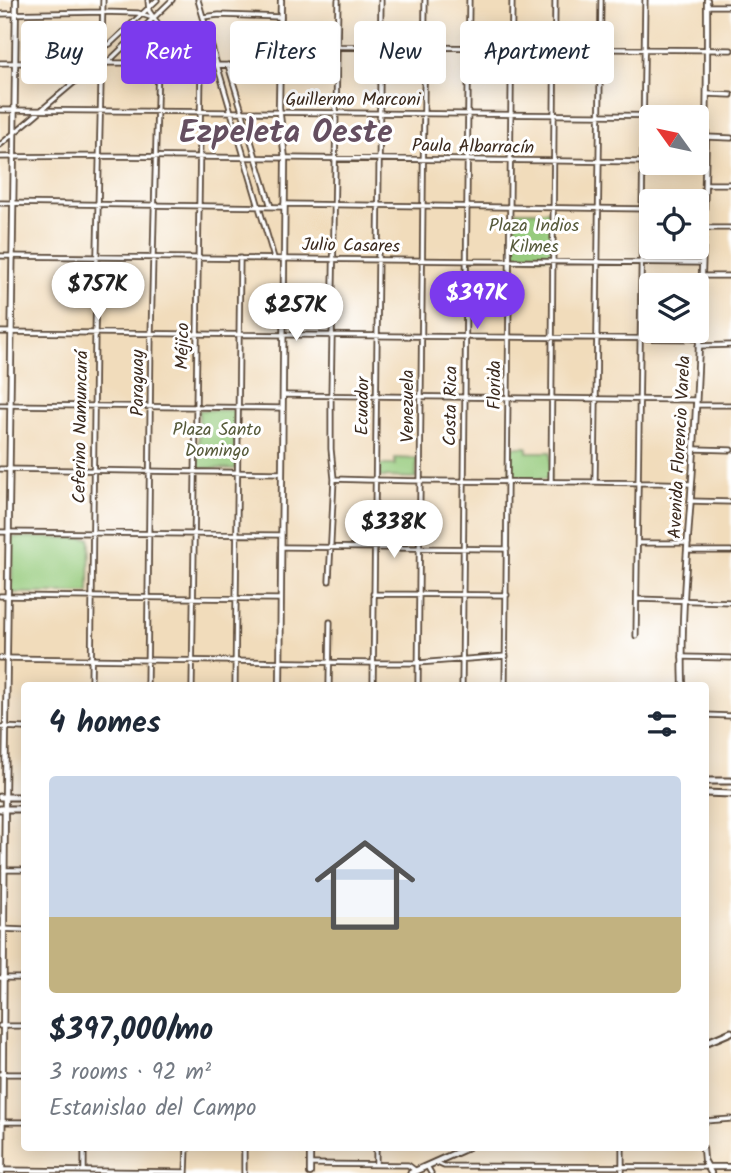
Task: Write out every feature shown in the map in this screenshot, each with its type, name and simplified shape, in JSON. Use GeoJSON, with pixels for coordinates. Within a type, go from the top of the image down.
{"type":"FeatureCollection","features":[{"type":"Feature","properties":{"kind":"main road"},"geometry":{"type":"LineString","coordinates":[[2,1171],[2,797],[8,658],[16,0]]}},
{"type":"Feature","properties":{"kind":"main road"},"geometry":{"type":"LineString","coordinates":[[281,0],[281,21]]}},
{"type":"Feature","properties":{"kind":"main road","name":"Avenida Florencio Varela"},"geometry":{"type":"LineString","coordinates":[[706,105],[707,3]]}},
{"type":"Feature","properties":{"kind":"main road"},"geometry":{"type":"LineString","coordinates":[[279,84],[279,112],[285,159],[280,682]]}},
{"type":"Feature","properties":{"kind":"main road","name":"Avenida Florencio Varela"},"geometry":{"type":"LineString","coordinates":[[705,175],[705,189]]}},
{"type":"Feature","properties":{"kind":"main road","name":"Avenida Florencio Varela"},"geometry":{"type":"LineString","coordinates":[[701,273],[702,259]]}},
{"type":"Feature","properties":{"kind":"main road","name":"Avenida Florencio Varela"},"geometry":{"type":"LineString","coordinates":[[683,682],[684,602],[699,343]]}},
{"type":"Feature","properties":{"kind":"main road"},"geometry":{"type":"LineString","coordinates":[[709,780],[731,781]]}},
{"type":"Feature","properties":{"kind":"main road"},"geometry":{"type":"LineString","coordinates":[[709,793],[731,794]]}},
{"type":"Feature","properties":{"kind":"main road"},"geometry":{"type":"LineString","coordinates":[[2,797],[21,797]]}},
{"type":"Feature","properties":{"kind":"main road"},"geometry":{"type":"LineString","coordinates":[[2,809],[21,809]]}},
{"type":"Feature","properties":{"kind":"main road"},"geometry":{"type":"LineString","coordinates":[[709,1041],[731,1032]]}},
{"type":"Feature","properties":{"kind":"main road"},"geometry":{"type":"LineString","coordinates":[[310,1151],[310,1173]]}},
{"type":"Feature","properties":{"kind":"main road"},"geometry":{"type":"LineString","coordinates":[[414,1172],[460,1151]]}},
{"type":"Feature","properties":{"kind":"main road"},"geometry":{"type":"LineString","coordinates":[[703,1151],[704,1160],[710,1170],[731,1167]]}},
{"type":"Feature","properties":{"kind":"street","name":"Ceferino Namuncurá"},"geometry":{"type":"LineString","coordinates":[[103,0],[103,21]]}},
{"type":"Feature","properties":{"kind":"street"},"geometry":{"type":"LineString","coordinates":[[148,0],[152,18]]}},
{"type":"Feature","properties":{"kind":"street"},"geometry":{"type":"LineString","coordinates":[[107,45],[157,0]]}},
{"type":"Feature","properties":{"kind":"street"},"geometry":{"type":"LineString","coordinates":[[107,59],[172,0]]}},
{"type":"Feature","properties":{"kind":"street"},"geometry":{"type":"LineString","coordinates":[[198,0],[274,258]]}},
{"type":"Feature","properties":{"kind":"street"},"geometry":{"type":"LineString","coordinates":[[338,0],[338,21]]}},
{"type":"Feature","properties":{"kind":"street","name":"Ecuador"},"geometry":{"type":"LineString","coordinates":[[382,0],[382,21]]}},
{"type":"Feature","properties":{"kind":"street","name":"Venezuela"},"geometry":{"type":"LineString","coordinates":[[425,0],[425,21]]}},
{"type":"Feature","properties":{"kind":"street","name":"Costa Rica"},"geometry":{"type":"LineString","coordinates":[[469,0],[469,21]]}},
{"type":"Feature","properties":{"kind":"street","name":"Florida"},"geometry":{"type":"LineString","coordinates":[[512,0],[512,21]]}},
{"type":"Feature","properties":{"kind":"street"},"geometry":{"type":"LineString","coordinates":[[555,0],[555,21]]}},
{"type":"Feature","properties":{"kind":"street"},"geometry":{"type":"LineString","coordinates":[[601,0],[601,21]]}},
{"type":"Feature","properties":{"kind":"street"},"geometry":{"type":"LineString","coordinates":[[643,105],[645,0]]}},
{"type":"Feature","properties":{"kind":"street"},"geometry":{"type":"LineString","coordinates":[[707,3],[731,6]]}},
{"type":"Feature","properties":{"kind":"street"},"geometry":{"type":"LineString","coordinates":[[0,14],[103,12],[142,14],[156,21]]}},
{"type":"Feature","properties":{"kind":"street"},"geometry":{"type":"LineString","coordinates":[[204,17],[281,17]]}},
{"type":"Feature","properties":{"kind":"street"},"geometry":{"type":"LineString","coordinates":[[614,49],[731,50]]}},
{"type":"Feature","properties":{"kind":"street"},"geometry":{"type":"LineString","coordinates":[[0,63],[21,63]]}},
{"type":"Feature","properties":{"kind":"street"},"geometry":{"type":"LineString","coordinates":[[217,64],[228,65],[271,207]]}},
{"type":"Feature","properties":{"kind":"street"},"geometry":{"type":"LineString","coordinates":[[0,145],[74,84]]}},
{"type":"Feature","properties":{"kind":"street","name":"Ceferino Namuncurá"},"geometry":{"type":"LineString","coordinates":[[90,682],[102,84]]}},
{"type":"Feature","properties":{"kind":"street","name":"Paraguay"},"geometry":{"type":"LineString","coordinates":[[147,682],[156,84]]}},
{"type":"Feature","properties":{"kind":"street","name":"Méjico"},"geometry":{"type":"LineString","coordinates":[[192,682],[200,84]]}},
{"type":"Feature","properties":{"kind":"street"},"geometry":{"type":"LineString","coordinates":[[329,581],[334,479],[331,396],[337,84]]}},
{"type":"Feature","properties":{"kind":"street","name":"Ecuador"},"geometry":{"type":"LineString","coordinates":[[373,682],[380,84]]}},
{"type":"Feature","properties":{"kind":"street","name":"Venezuela"},"geometry":{"type":"LineString","coordinates":[[418,682],[424,84]]}},
{"type":"Feature","properties":{"kind":"street","name":"Costa Rica"},"geometry":{"type":"LineString","coordinates":[[462,682],[468,84]]}},
{"type":"Feature","properties":{"kind":"street","name":"Florida"},"geometry":{"type":"LineString","coordinates":[[505,682],[511,84]]}},
{"type":"Feature","properties":{"kind":"street"},"geometry":{"type":"LineString","coordinates":[[551,481],[555,84]]}},
{"type":"Feature","properties":{"kind":"street"},"geometry":{"type":"LineString","coordinates":[[596,482],[599,84]]}},
{"type":"Feature","properties":{"kind":"street"},"geometry":{"type":"LineString","coordinates":[[707,94],[731,94]]}},
{"type":"Feature","properties":{"kind":"street","name":"Guillermo Marconi"},"geometry":{"type":"LineString","coordinates":[[0,110],[639,116]]}},
{"type":"Feature","properties":{"kind":"street"},"geometry":{"type":"LineString","coordinates":[[709,137],[731,138]]}},
{"type":"Feature","properties":{"kind":"street","name":"Paula Albarracín"},"geometry":{"type":"LineString","coordinates":[[0,157],[155,156],[639,162]]}},
{"type":"Feature","properties":{"kind":"street"},"geometry":{"type":"LineString","coordinates":[[705,184],[731,184]]}},
{"type":"Feature","properties":{"kind":"street"},"geometry":{"type":"LineString","coordinates":[[0,203],[639,209]]}},
{"type":"Feature","properties":{"kind":"street"},"geometry":{"type":"LineString","coordinates":[[709,228],[731,228]]}},
{"type":"Feature","properties":{"kind":"street","name":"Julio Casares"},"geometry":{"type":"LineString","coordinates":[[0,256],[702,263]]}},
{"type":"Feature","properties":{"kind":"street"},"geometry":{"type":"LineString","coordinates":[[235,682],[240,258]]}},
{"type":"Feature","properties":{"kind":"street"},"geometry":{"type":"LineString","coordinates":[[641,259],[641,273]]}},
{"type":"Feature","properties":{"kind":"street"},"geometry":{"type":"LineString","coordinates":[[709,276],[731,276]]}},
{"type":"Feature","properties":{"kind":"street"},"geometry":{"type":"LineString","coordinates":[[0,331],[639,340]]}},
{"type":"Feature","properties":{"kind":"street"},"geometry":{"type":"LineString","coordinates":[[636,636],[640,343]]}},
{"type":"Feature","properties":{"kind":"street"},"geometry":{"type":"LineString","coordinates":[[699,343],[731,345]]}},
{"type":"Feature","properties":{"kind":"street"},"geometry":{"type":"LineString","coordinates":[[283,395],[596,398],[731,405]]}},
{"type":"Feature","properties":{"kind":"street"},"geometry":{"type":"LineString","coordinates":[[0,405],[282,408]]}},
{"type":"Feature","properties":{"kind":"street"},"geometry":{"type":"LineString","coordinates":[[694,449],[731,450]]}},
{"type":"Feature","properties":{"kind":"street"},"geometry":{"type":"LineString","coordinates":[[0,469],[281,473]]}},
{"type":"Feature","properties":{"kind":"street"},"geometry":{"type":"LineString","coordinates":[[334,479],[463,483],[551,481],[691,484]]}},
{"type":"Feature","properties":{"kind":"street"},"geometry":{"type":"LineString","coordinates":[[690,501],[731,502]]}},
{"type":"Feature","properties":{"kind":"street"},"geometry":{"type":"LineString","coordinates":[[0,532],[281,536]]}},
{"type":"Feature","properties":{"kind":"street"},"geometry":{"type":"LineString","coordinates":[[638,543],[688,543]]}},
{"type":"Feature","properties":{"kind":"street"},"geometry":{"type":"LineString","coordinates":[[281,547],[507,549]]}},
{"type":"Feature","properties":{"kind":"street"},"geometry":{"type":"LineString","coordinates":[[688,551],[731,551]]}},
{"type":"Feature","properties":{"kind":"street"},"geometry":{"type":"LineString","coordinates":[[373,594],[507,595]]}},
{"type":"Feature","properties":{"kind":"street"},"geometry":{"type":"LineString","coordinates":[[0,596],[280,600]]}},
{"type":"Feature","properties":{"kind":"street"},"geometry":{"type":"LineString","coordinates":[[637,599],[731,602]]}},
{"type":"Feature","properties":{"kind":"street"},"geometry":{"type":"LineString","coordinates":[[329,682],[330,622]]}},
{"type":"Feature","properties":{"kind":"street"},"geometry":{"type":"LineString","coordinates":[[0,658],[418,663],[506,656]]}},
{"type":"Feature","properties":{"kind":"street"},"geometry":{"type":"LineString","coordinates":[[682,657],[731,658]]}},
{"type":"Feature","properties":{"kind":"street"},"geometry":{"type":"LineString","coordinates":[[709,715],[731,716]]}},
{"type":"Feature","properties":{"kind":"street"},"geometry":{"type":"LineString","coordinates":[[3,727],[21,727]]}},
{"type":"Feature","properties":{"kind":"street"},"geometry":{"type":"LineString","coordinates":[[4,870],[21,870]]}},
{"type":"Feature","properties":{"kind":"street"},"geometry":{"type":"LineString","coordinates":[[2,929],[21,930]]}},
{"type":"Feature","properties":{"kind":"street"},"geometry":{"type":"LineString","coordinates":[[1,978],[21,978]]}},
{"type":"Feature","properties":{"kind":"street"},"geometry":{"type":"LineString","coordinates":[[1,1026],[21,1026]]}},
{"type":"Feature","properties":{"kind":"street"},"geometry":{"type":"LineString","coordinates":[[1,1074],[21,1074]]}},
{"type":"Feature","properties":{"kind":"street"},"geometry":{"type":"LineString","coordinates":[[709,1121],[731,1119]]}},
{"type":"Feature","properties":{"kind":"street"},"geometry":{"type":"LineString","coordinates":[[1,1122],[21,1122]]}},
{"type":"Feature","properties":{"kind":"street"},"geometry":{"type":"LineString","coordinates":[[84,1172],[85,1151]]}},
{"type":"Feature","properties":{"kind":"street"},"geometry":{"type":"LineString","coordinates":[[2,1171],[186,1173],[187,1151]]}},
{"type":"Feature","properties":{"kind":"street"},"geometry":{"type":"LineString","coordinates":[[244,1151],[244,1173]]}},
{"type":"Feature","properties":{"kind":"street"},"geometry":{"type":"LineString","coordinates":[[376,1151],[376,1164]]}},
{"type":"Feature","properties":{"kind":"street"},"geometry":{"type":"LineString","coordinates":[[622,1151],[622,1173]]}},
{"type":"Feature","properties":{"kind":"street"},"geometry":{"type":"LineString","coordinates":[[453,1154],[454,1166]]}},
{"type":"Feature","properties":{"kind":"street"},"geometry":{"type":"LineString","coordinates":[[435,1162],[454,1166],[710,1170]]}},
{"type":"Feature","properties":{"kind":"street"},"geometry":{"type":"LineString","coordinates":[[310,1164],[408,1165],[414,1172]]}},
{"type":"Feature","properties":{"kind":"street"},"geometry":{"type":"LineString","coordinates":[[427,1166],[431,1173]]}},
{"type":"Feature","properties":{"kind":"street"},"geometry":{"type":"LineString","coordinates":[[514,1166],[514,1173]]}},
{"type":"Feature","properties":{"kind":"street"},"geometry":{"type":"LineString","coordinates":[[558,1167],[558,1173]]}},
{"type":"Feature","properties":{"kind":"green space","name":"Plaza Indios Kilmes"},"geometry":{"type":"Polygon","coordinates":[[[516,211],[552,211],[551,257],[515,257],[516,211]]]}},
{"type":"Feature","properties":{"kind":"green space","name":"Plaza Santo Domingo"},"geometry":{"type":"Polygon","coordinates":[[[199,410],[237,410],[236,469],[198,468],[199,410]]]}},
{"type":"Feature","properties":{"kind":"green space"},"geometry":{"type":"Polygon","coordinates":[[[510,447],[527,447],[527,452],[551,452],[550,479],[510,479],[510,447]]]}},
{"type":"Feature","properties":{"kind":"green space"},"geometry":{"type":"Polygon","coordinates":[[[395,458],[417,459],[416,478],[379,477],[380,465],[395,465],[395,458]]]}},
{"type":"Feature","properties":{"kind":"green space"},"geometry":{"type":"Polygon","coordinates":[[[12,537],[90,538],[89,593],[12,593],[12,537]]]}},
{"type":"Feature","properties":{"kind":"district","name":"Ezpeleta Oeste"},"geometry":{"type":"Point","coordinates":[286,131]}}]}
